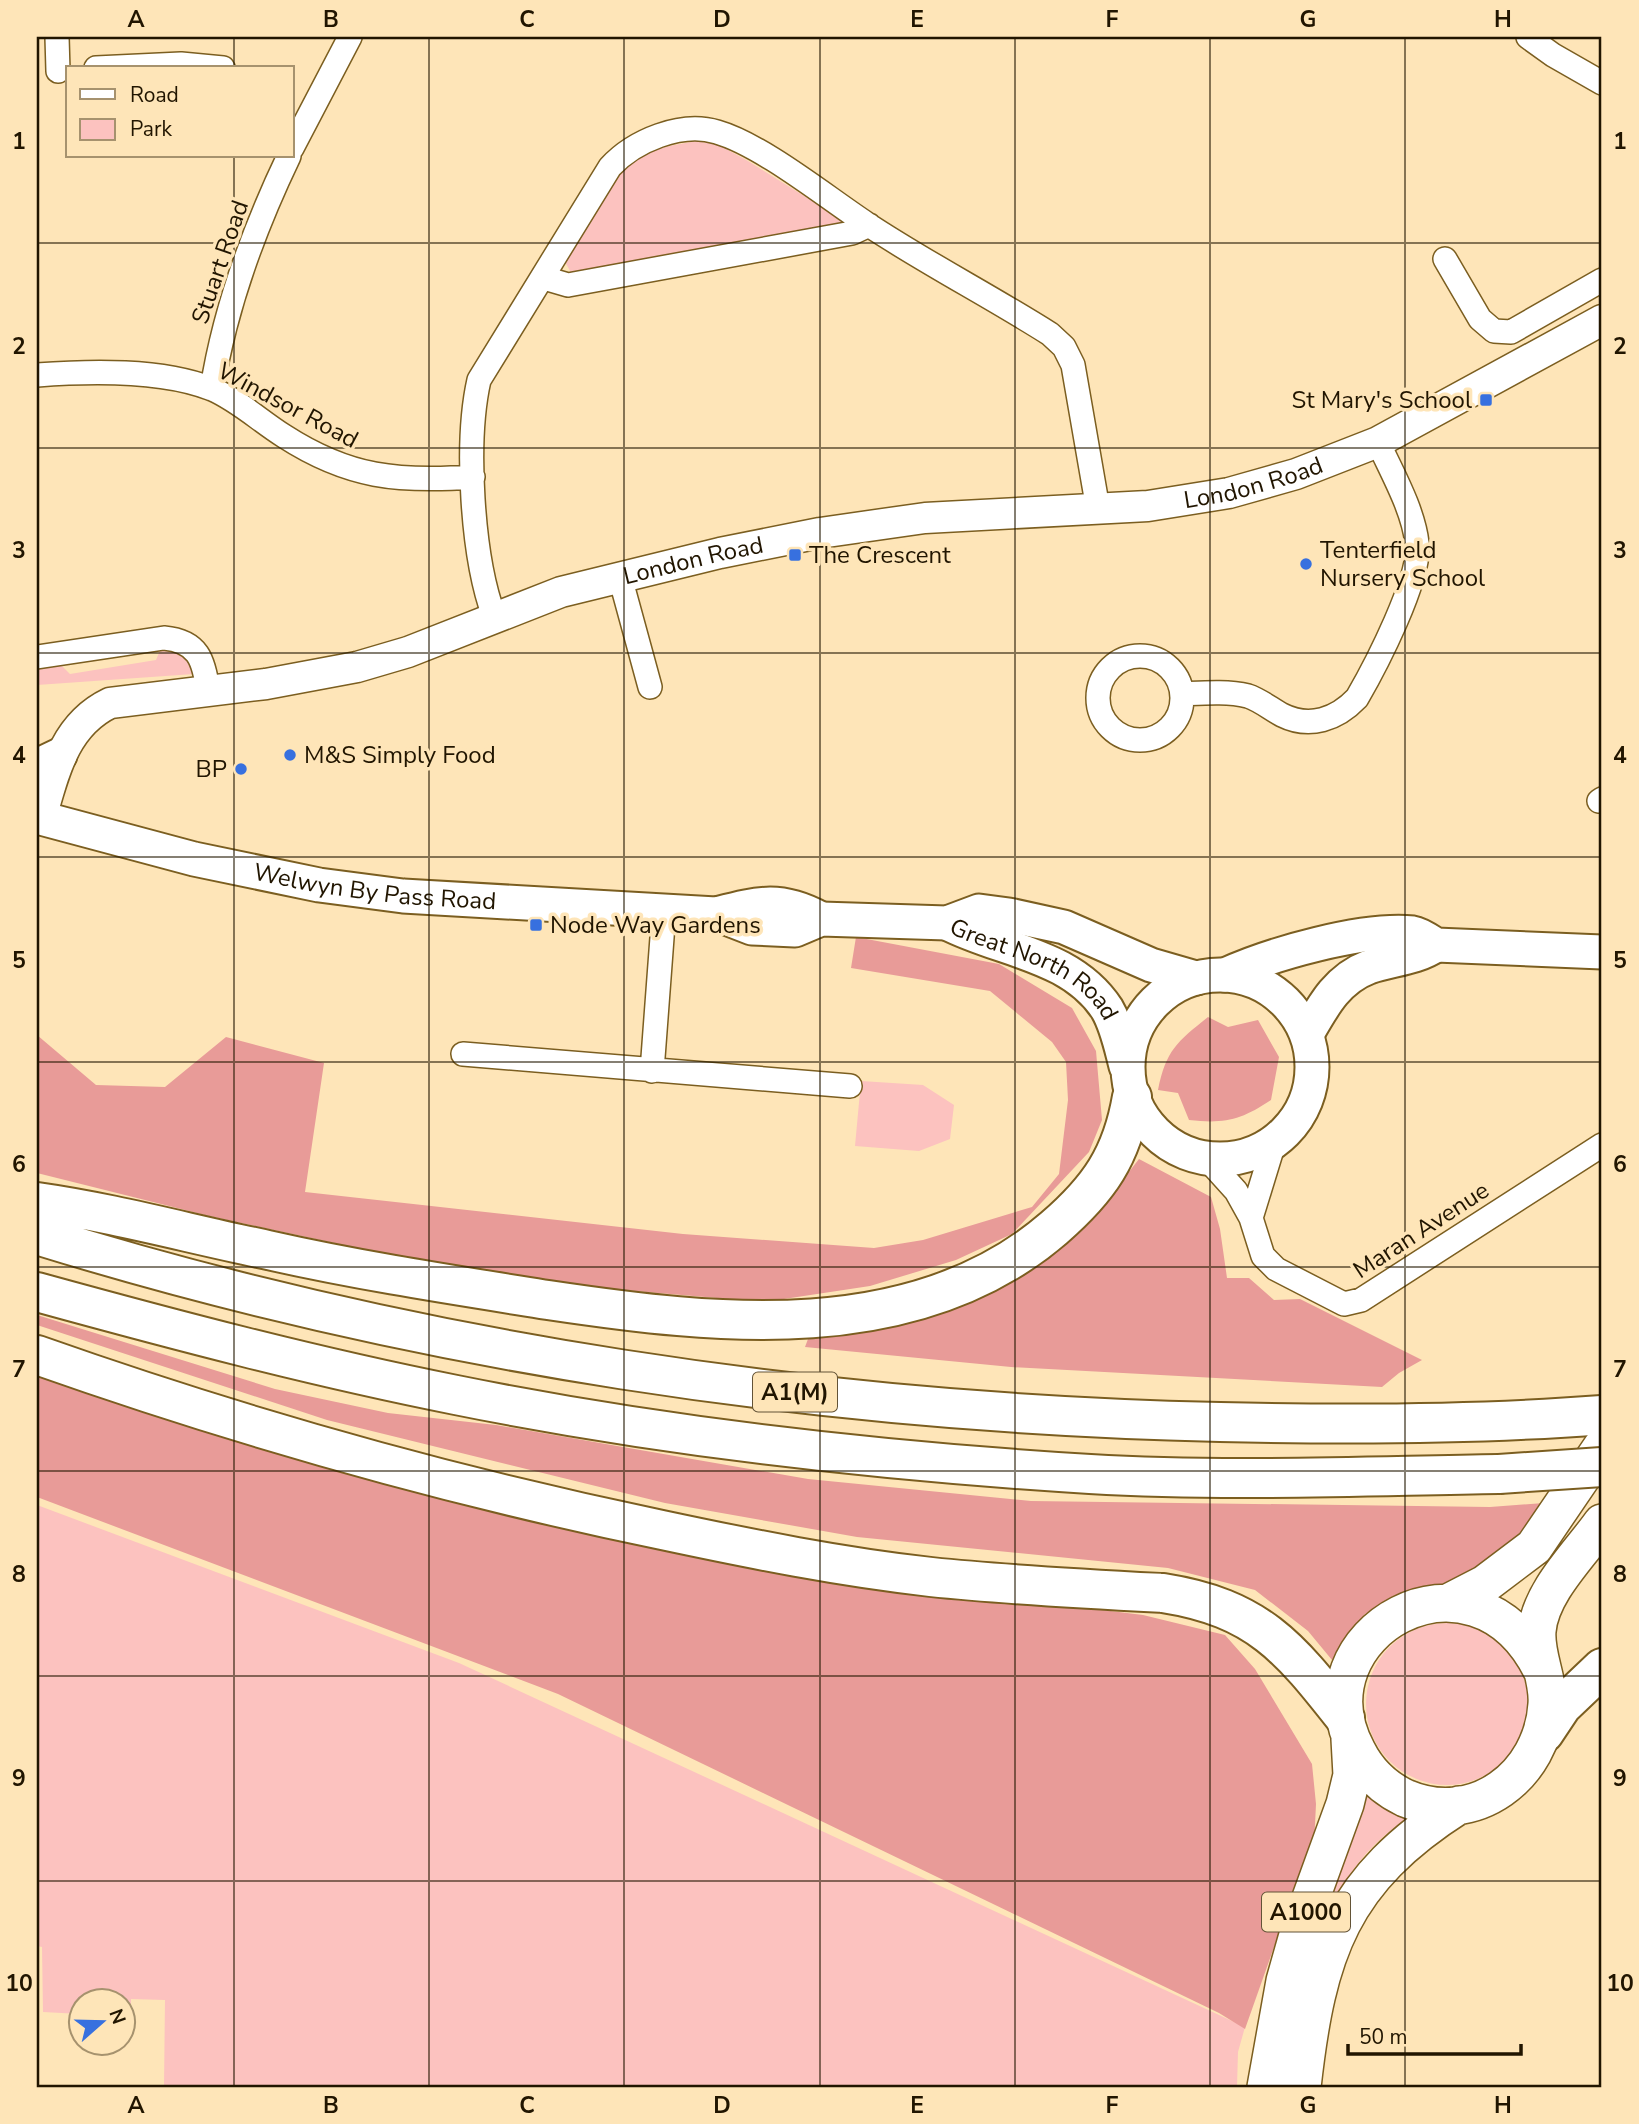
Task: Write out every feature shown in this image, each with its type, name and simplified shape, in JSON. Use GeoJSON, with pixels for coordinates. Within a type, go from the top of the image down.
{"type":"FeatureCollection","features":[{"type":"Feature","properties":{"kind":"highway"},"geometry":{"type":"LineString","coordinates":[[37,1202],[107,1212],[280,1253],[462,1287],[671,1316],[739,1321],[825,1317],[868,1312],[932,1294],[992,1270],[1038,1241],[1068,1215],[1109,1168],[1126,1129],[1130,1084]]}},
{"type":"Feature","properties":{"kind":"highway","name":"A1(M)"},"geometry":{"type":"LineString","coordinates":[[37,1235],[174,1275],[349,1318],[551,1358],[724,1384],[931,1408],[1097,1419],[1345,1425],[1585,1416]]}},
{"type":"Feature","properties":{"kind":"highway","name":"A1(M)"},"geometry":{"type":"LineString","coordinates":[[37,1292],[188,1334],[458,1396],[631,1426],[806,1448],[1107,1474],[1267,1477],[1499,1474],[1602,1467]]}},
{"type":"Feature","properties":{"kind":"highway"},"geometry":{"type":"LineString","coordinates":[[37,1355],[250,1424],[448,1482],[603,1518],[751,1549],[930,1576],[1163,1593],[1196,1598],[1226,1608],[1281,1642],[1300,1661],[1348,1728]]}},
{"type":"Feature","properties":{"kind":"highway"},"geometry":{"type":"LineString","coordinates":[[1544,1733],[1562,1706],[1602,1668]]}},
{"type":"Feature","properties":{"kind":"main road","name":"Welwyn By Pass Road"},"geometry":{"type":"LineString","coordinates":[[39,817],[194,859],[319,885],[403,896],[716,914],[752,928],[795,930],[821,919],[947,923]]}},
{"type":"Feature","properties":{"kind":"main road","name":"Great North Road"},"geometry":{"type":"LineString","coordinates":[[947,923],[979,911],[1035,920],[1064,927],[1152,965],[1210,976]]}},
{"type":"Feature","properties":{"kind":"main road","name":"Great North Road"},"geometry":{"type":"LineString","coordinates":[[947,923],[975,938],[1034,955],[1081,981],[1107,1010],[1130,1084]]}},
{"type":"Feature","properties":{"kind":"main road"},"geometry":{"type":"LineString","coordinates":[[1210,976],[1251,980],[1275,992],[1293,1011],[1307,1034],[1312,1076],[1300,1116],[1273,1143],[1251,1155],[1230,1160],[1209,1160],[1184,1153],[1161,1139],[1144,1120],[1130,1084],[1130,1047],[1138,1023],[1153,1003],[1172,988],[1265,957],[1375,936],[1415,933],[1436,945],[1602,952]]}},
{"type":"Feature","properties":{"kind":"main road"},"geometry":{"type":"LineString","coordinates":[[1307,1034],[1331,993],[1350,977],[1369,967],[1419,956],[1436,945]]}},
{"type":"Feature","properties":{"kind":"main road"},"geometry":{"type":"LineString","coordinates":[[1451,1602],[1485,1584],[1534,1547],[1602,1447]]}},
{"type":"Feature","properties":{"kind":"main road"},"geometry":{"type":"LineString","coordinates":[[1542,1670],[1531,1648],[1516,1630],[1496,1615],[1474,1606],[1451,1602],[1425,1604],[1401,1612],[1371,1636],[1351,1668],[1345,1693],[1348,1728],[1363,1763],[1382,1783],[1405,1798],[1432,1805],[1460,1805],[1503,1789],[1521,1773],[1535,1754],[1544,1733],[1548,1701],[1537,1631],[1544,1608],[1602,1523]]}},
{"type":"Feature","properties":{"kind":"main road","name":"A1000"},"geometry":{"type":"LineString","coordinates":[[1266,2087],[1285,1981],[1352,1775],[1348,1728]]}},
{"type":"Feature","properties":{"kind":"main road","name":"A1000"},"geometry":{"type":"LineString","coordinates":[[1302,2087],[1318,1992],[1336,1932],[1349,1907],[1370,1878],[1399,1847],[1460,1805]]}},
{"type":"Feature","properties":{"kind":"street"},"geometry":{"type":"LineString","coordinates":[[54,72],[57,37]]}},
{"type":"Feature","properties":{"kind":"street"},"geometry":{"type":"LineString","coordinates":[[294,138],[301,105],[350,37]]}},
{"type":"Feature","properties":{"kind":"street"},"geometry":{"type":"LineString","coordinates":[[1528,37],[1602,83]]}},
{"type":"Feature","properties":{"kind":"street"},"geometry":{"type":"LineString","coordinates":[[138,66],[202,66]]}},
{"type":"Feature","properties":{"kind":"street"},"geometry":{"type":"LineString","coordinates":[[494,616],[484,590],[480,565],[473,477],[475,398],[480,380],[610,167],[622,154],[652,139],[695,129],[717,132],[742,144],[869,225],[1050,334],[1064,347],[1073,365],[1098,509]]}},
{"type":"Feature","properties":{"kind":"street","name":"Stuart Road"},"geometry":{"type":"LineString","coordinates":[[212,389],[232,296],[288,158]]}},
{"type":"Feature","properties":{"kind":"street"},"geometry":{"type":"LineString","coordinates":[[544,278],[568,285],[852,233],[869,225]]}},
{"type":"Feature","properties":{"kind":"street"},"geometry":{"type":"LineString","coordinates":[[1445,259],[1480,319],[1494,331],[1511,332],[1602,280]]}},
{"type":"Feature","properties":{"kind":"street","name":"London Road"},"geometry":{"type":"LineString","coordinates":[[39,817],[49,761],[84,720],[110,703],[301,679],[357,667],[408,652],[494,616],[561,592],[720,553],[873,524],[947,516],[1173,503],[1229,493],[1296,474],[1377,442],[1601,325]]}},
{"type":"Feature","properties":{"kind":"street","name":"Windsor Road"},"geometry":{"type":"LineString","coordinates":[[37,375],[99,370],[212,389],[284,436],[345,467],[400,480],[473,477]]}},
{"type":"Feature","properties":{"kind":"street"},"geometry":{"type":"LineString","coordinates":[[1182,694],[1220,693],[1250,697],[1286,717],[1307,722],[1325,720],[1344,712],[1357,698],[1410,583],[1418,557],[1410,515],[1377,442]]}},
{"type":"Feature","properties":{"kind":"street"},"geometry":{"type":"LineString","coordinates":[[620,576],[650,687]]}},
{"type":"Feature","properties":{"kind":"street"},"geometry":{"type":"LineString","coordinates":[[37,657],[164,638],[176,639],[196,649],[201,655],[208,691]]}},
{"type":"Feature","properties":{"kind":"street"},"geometry":{"type":"LineString","coordinates":[[652,1071],[664,911]]}},
{"type":"Feature","properties":{"kind":"street"},"geometry":{"type":"LineString","coordinates":[[463,1054],[850,1086]]}},
{"type":"Feature","properties":{"kind":"street"},"geometry":{"type":"LineString","coordinates":[[1251,1218],[1273,1143]]}},
{"type":"Feature","properties":{"kind":"street","name":"Maran Avenue"},"geometry":{"type":"LineString","coordinates":[[1209,1160],[1236,1191],[1251,1218],[1263,1256],[1276,1269],[1344,1304],[1354,1303],[1602,1144]]}},
{"type":"Feature","properties":{"kind":"green space"},"geometry":{"type":"Polygon","coordinates":[[[696,141],[719,145],[846,222],[840,226],[573,276],[565,262],[604,191],[624,167],[648,152],[696,141]]]}},
{"type":"Feature","properties":{"kind":"green space"},"geometry":{"type":"Polygon","coordinates":[[[161,648],[178,652],[187,658],[194,674],[37,685],[37,667],[60,664],[70,674],[156,660],[161,648]]]}},
{"type":"Feature","properties":{"kind":"green space"},"geometry":{"type":"Polygon","coordinates":[[[861,1081],[923,1085],[954,1105],[950,1139],[919,1151],[855,1146],[861,1081]]]}},
{"type":"Feature","properties":{"kind":"green space"},"geometry":{"type":"Polygon","coordinates":[[[37,1505],[459,1663],[1245,2027],[1238,2052],[1237,2087],[164,2087],[165,2000],[136,1999],[136,1988],[66,1988],[66,2013],[43,2012],[42,1947],[37,1946],[37,1505]]]}},
{"type":"Feature","properties":{"kind":"green space"},"geometry":{"type":"Polygon","coordinates":[[[1447,1623],[1478,1629],[1504,1647],[1522,1673],[1528,1704],[1522,1735],[1504,1761],[1478,1779],[1447,1785],[1416,1779],[1390,1761],[1372,1735],[1366,1704],[1372,1673],[1390,1647],[1416,1629],[1447,1623]]]}},
{"type":"Feature","properties":{"kind":"green space"},"geometry":{"type":"Polygon","coordinates":[[[1369,1792],[1406,1813],[1408,1818],[1378,1842],[1354,1869],[1335,1899],[1310,1965],[1282,2072],[1307,1950],[1365,1794],[1369,1792]]]}},
{"type":"Feature","properties":{"kind":"shaded area"},"geometry":{"type":"Polygon","coordinates":[[[856,937],[999,964],[1072,1008],[1096,1051],[1102,1120],[1089,1152],[1012,1234],[956,1260],[870,1286],[764,1302],[611,1289],[427,1263],[209,1216],[37,1173],[37,1035],[96,1085],[165,1087],[226,1037],[324,1063],[305,1192],[683,1234],[874,1248],[923,1240],[1032,1207],[1059,1174],[1068,1100],[1066,1062],[1052,1042],[990,991],[851,968],[856,937]]]}},
{"type":"Feature","properties":{"kind":"shaded area"},"geometry":{"type":"Polygon","coordinates":[[[1208,1017],[1228,1027],[1258,1020],[1279,1057],[1271,1100],[1251,1112],[1223,1121],[1189,1120],[1178,1093],[1158,1090],[1165,1065],[1174,1048],[1208,1017]]]}},
{"type":"Feature","properties":{"kind":"shaded area"},"geometry":{"type":"Polygon","coordinates":[[[1139,1159],[1211,1197],[1220,1229],[1227,1278],[1249,1278],[1274,1300],[1300,1299],[1422,1360],[1382,1387],[1011,1367],[805,1347],[811,1331],[1100,1209],[1139,1159]]]}},
{"type":"Feature","properties":{"kind":"shaded area"},"geometry":{"type":"Polygon","coordinates":[[[37,1315],[275,1389],[388,1413],[496,1425],[808,1479],[1031,1501],[1490,1507],[1544,1503],[1519,1539],[1456,1581],[1393,1596],[1365,1614],[1332,1660],[1308,1631],[1255,1590],[1168,1568],[857,1537],[665,1503],[327,1420],[37,1325],[37,1315]]]}},
{"type":"Feature","properties":{"kind":"shaded area"},"geometry":{"type":"Polygon","coordinates":[[[37,1364],[551,1523],[723,1563],[1143,1615],[1225,1635],[1255,1669],[1312,1764],[1316,1804],[1314,1845],[1291,1899],[1245,2029],[1219,2013],[558,1694],[37,1497],[37,1364]]]}},
{"type":"Feature","properties":{"kind":"place","name":"St Mary's School"},"geometry":{"type":"Point","coordinates":[1486,400]}},
{"type":"Feature","properties":{"kind":"place","name":"The Crescent"},"geometry":{"type":"Point","coordinates":[795,555]}},
{"type":"Feature","properties":{"kind":"place","name":"Tenterfield Nursery School"},"geometry":{"type":"Point","coordinates":[1306,564]}},
{"type":"Feature","properties":{"kind":"place","name":"M&S Simply Food"},"geometry":{"type":"Point","coordinates":[290,755]}},
{"type":"Feature","properties":{"kind":"place","name":"BP"},"geometry":{"type":"Point","coordinates":[241,769]}},
{"type":"Feature","properties":{"kind":"place","name":"Node Way Gardens"},"geometry":{"type":"Point","coordinates":[536,925]}}]}
